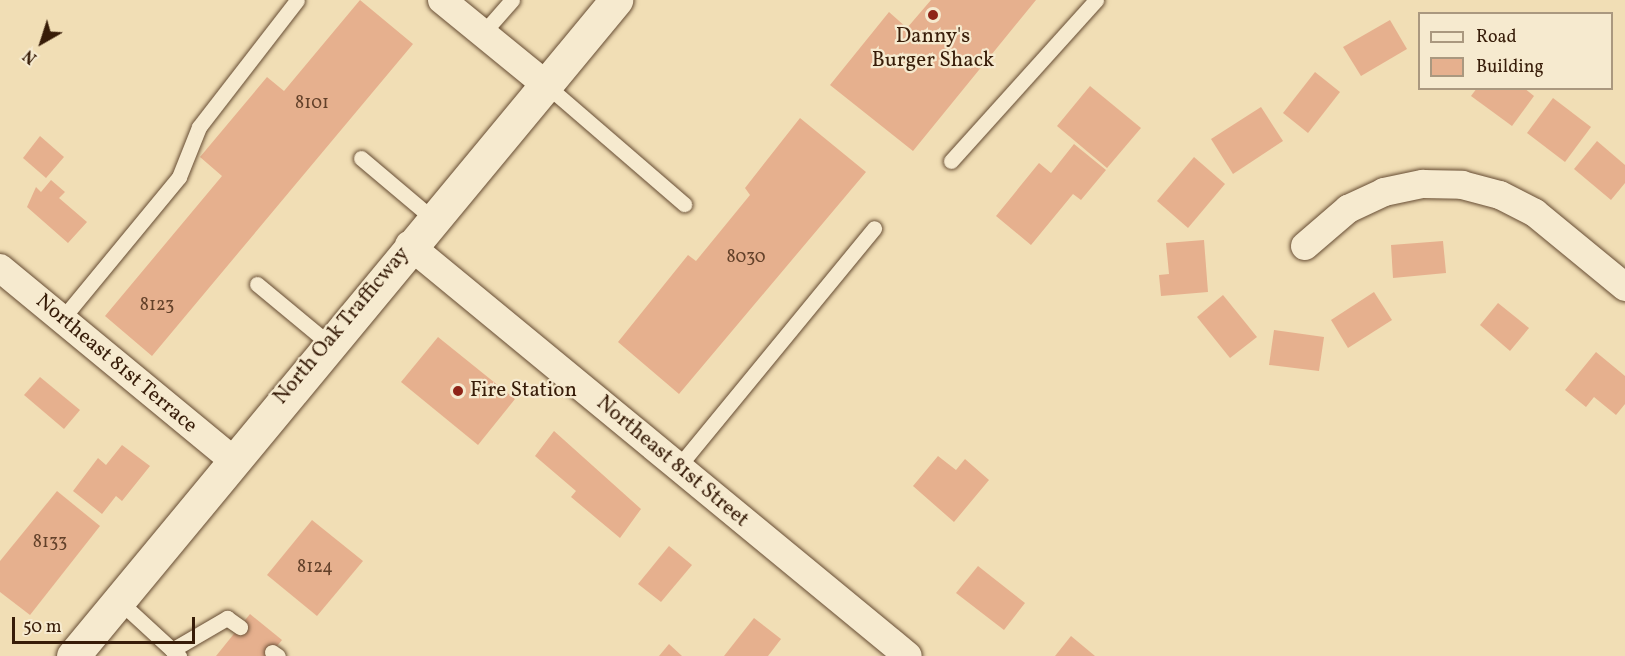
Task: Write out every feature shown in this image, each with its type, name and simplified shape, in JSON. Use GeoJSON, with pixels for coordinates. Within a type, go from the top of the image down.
{"type":"FeatureCollection","features":[{"type":"Feature","properties":{"kind":"main road","name":"North Oak Trafficway"},"geometry":{"type":"LineString","coordinates":[[73,656],[409,245],[616,0]]}},
{"type":"Feature","properties":{"kind":"street"},"geometry":{"type":"LineString","coordinates":[[442,0],[545,84]]}},
{"type":"Feature","properties":{"kind":"street"},"geometry":{"type":"LineString","coordinates":[[1305,246],[1348,209],[1384,192],[1423,184],[1462,185],[1500,195],[1535,213],[1625,287]]}},
{"type":"Feature","properties":{"kind":"street","name":"Northeast 81st Street"},"geometry":{"type":"LineString","coordinates":[[409,245],[908,656]]}},
{"type":"Feature","properties":{"kind":"street","name":"Northeast 81st Terrace"},"geometry":{"type":"LineString","coordinates":[[0,268],[232,459]]}},
{"type":"Feature","properties":{"kind":"lane"},"geometry":{"type":"LineString","coordinates":[[62,319],[179,177],[199,127],[297,0]]}},
{"type":"Feature","properties":{"kind":"lane"},"geometry":{"type":"LineString","coordinates":[[483,33],[512,0]]}},
{"type":"Feature","properties":{"kind":"lane"},"geometry":{"type":"LineString","coordinates":[[951,161],[1096,0]]}},
{"type":"Feature","properties":{"kind":"lane"},"geometry":{"type":"LineString","coordinates":[[545,84],[684,204]]}},
{"type":"Feature","properties":{"kind":"lane"},"geometry":{"type":"LineString","coordinates":[[361,158],[432,218]]}},
{"type":"Feature","properties":{"kind":"lane"},"geometry":{"type":"LineString","coordinates":[[678,467],[874,228]]}},
{"type":"Feature","properties":{"kind":"lane"},"geometry":{"type":"LineString","coordinates":[[257,284],[328,343]]}},
{"type":"Feature","properties":{"kind":"lane"},"geometry":{"type":"LineString","coordinates":[[118,600],[176,653],[227,618],[240,627]]}},
{"type":"Feature","properties":{"kind":"building"},"geometry":{"type":"Polygon","coordinates":[[[360,0],[413,44],[152,356],[105,316],[222,176],[200,157],[267,77],[284,91],[360,0]]]}},
{"type":"Feature","properties":{"kind":"building"},"geometry":{"type":"Polygon","coordinates":[[[931,0],[1036,0],[913,151],[830,85],[889,12],[907,28],[931,0]]]}},
{"type":"Feature","properties":{"kind":"building"},"geometry":{"type":"Polygon","coordinates":[[[1390,20],[1407,49],[1361,76],[1343,47],[1390,20]]]}},
{"type":"Feature","properties":{"kind":"building"},"geometry":{"type":"Polygon","coordinates":[[[1315,72],[1340,92],[1308,133],[1283,113],[1315,72]]]}},
{"type":"Feature","properties":{"kind":"building"},"geometry":{"type":"Polygon","coordinates":[[[1090,86],[1141,128],[1107,168],[1057,126],[1090,86]]]}},
{"type":"Feature","properties":{"kind":"building"},"geometry":{"type":"Polygon","coordinates":[[[1476,90],[1526,90],[1534,96],[1512,126],[1471,96],[1476,90]]]}},
{"type":"Feature","properties":{"kind":"building"},"geometry":{"type":"Polygon","coordinates":[[[1553,98],[1591,127],[1565,162],[1527,133],[1553,98]]]}},
{"type":"Feature","properties":{"kind":"building"},"geometry":{"type":"Polygon","coordinates":[[[1261,107],[1283,141],[1233,174],[1211,139],[1261,107]]]}},
{"type":"Feature","properties":{"kind":"building"},"geometry":{"type":"Polygon","coordinates":[[[800,118],[866,172],[679,394],[618,342],[688,255],[696,261],[750,195],[745,188],[800,118]]]}},
{"type":"Feature","properties":{"kind":"building"},"geometry":{"type":"Polygon","coordinates":[[[40,136],[64,157],[46,178],[23,158],[40,136]]]}},
{"type":"Feature","properties":{"kind":"building"},"geometry":{"type":"Polygon","coordinates":[[[1597,141],[1625,165],[1625,183],[1611,200],[1574,169],[1597,141]]]}},
{"type":"Feature","properties":{"kind":"building"},"geometry":{"type":"Polygon","coordinates":[[[1074,144],[1106,170],[1081,200],[1073,194],[1031,245],[996,216],[1039,163],[1051,173],[1074,144]]]}},
{"type":"Feature","properties":{"kind":"building"},"geometry":{"type":"Polygon","coordinates":[[[1194,157],[1225,184],[1188,228],[1157,201],[1194,157]]]}},
{"type":"Feature","properties":{"kind":"building"},"geometry":{"type":"Polygon","coordinates":[[[51,180],[65,192],[59,198],[87,222],[68,243],[27,207],[36,187],[41,192],[51,180]]]}},
{"type":"Feature","properties":{"kind":"building"},"geometry":{"type":"Polygon","coordinates":[[[1204,240],[1208,292],[1161,296],[1159,275],[1169,274],[1166,243],[1204,240]]]}},
{"type":"Feature","properties":{"kind":"building"},"geometry":{"type":"Polygon","coordinates":[[[1443,241],[1446,273],[1393,278],[1391,245],[1443,241]]]}},
{"type":"Feature","properties":{"kind":"building"},"geometry":{"type":"Polygon","coordinates":[[[1374,292],[1392,320],[1348,348],[1331,320],[1374,292]]]}},
{"type":"Feature","properties":{"kind":"building"},"geometry":{"type":"Polygon","coordinates":[[[1223,295],[1257,337],[1230,358],[1197,317],[1223,295]]]}},
{"type":"Feature","properties":{"kind":"building"},"geometry":{"type":"Polygon","coordinates":[[[1498,303],[1529,328],[1510,351],[1480,325],[1498,303]]]}},
{"type":"Feature","properties":{"kind":"building"},"geometry":{"type":"Polygon","coordinates":[[[1274,330],[1324,337],[1319,371],[1269,365],[1274,330]]]}},
{"type":"Feature","properties":{"kind":"building","name":"Fire Station"},"geometry":{"type":"Polygon","coordinates":[[[438,337],[515,399],[478,445],[401,382],[438,337]]]}},
{"type":"Feature","properties":{"kind":"building"},"geometry":{"type":"Polygon","coordinates":[[[1596,352],[1625,376],[1625,404],[1616,415],[1594,397],[1586,407],[1565,390],[1596,352]]]}},
{"type":"Feature","properties":{"kind":"building"},"geometry":{"type":"Polygon","coordinates":[[[40,377],[80,410],[64,429],[24,395],[40,377]]]}},
{"type":"Feature","properties":{"kind":"building"},"geometry":{"type":"Polygon","coordinates":[[[554,431],[641,509],[620,538],[571,497],[576,491],[535,456],[554,431]]]}},
{"type":"Feature","properties":{"kind":"building"},"geometry":{"type":"Polygon","coordinates":[[[122,445],[150,466],[122,501],[116,496],[102,514],[73,491],[98,458],[106,465],[122,445]]]}},
{"type":"Feature","properties":{"kind":"building"},"geometry":{"type":"Polygon","coordinates":[[[938,456],[956,470],[965,459],[989,480],[954,522],[913,486],[938,456]]]}},
{"type":"Feature","properties":{"kind":"building"},"geometry":{"type":"Polygon","coordinates":[[[57,491],[100,526],[30,615],[0,592],[0,561],[57,491]]]}},
{"type":"Feature","properties":{"kind":"building"},"geometry":{"type":"Polygon","coordinates":[[[312,520],[363,561],[317,616],[267,575],[312,520]]]}},
{"type":"Feature","properties":{"kind":"building"},"geometry":{"type":"Polygon","coordinates":[[[669,546],[692,565],[661,602],[638,584],[669,546]]]}},
{"type":"Feature","properties":{"kind":"building"},"geometry":{"type":"Polygon","coordinates":[[[978,566],[1025,603],[1004,630],[956,593],[978,566]]]}},
{"type":"Feature","properties":{"kind":"building"},"geometry":{"type":"Polygon","coordinates":[[[250,614],[282,640],[269,656],[216,656],[250,614]]]}},
{"type":"Feature","properties":{"kind":"building"},"geometry":{"type":"Polygon","coordinates":[[[754,618],[781,639],[768,656],[724,656],[754,618]]]}},
{"type":"Feature","properties":{"kind":"building"},"geometry":{"type":"Polygon","coordinates":[[[1071,636],[1095,656],[1055,656],[1071,636]]]}},
{"type":"Feature","properties":{"kind":"building"},"geometry":{"type":"Polygon","coordinates":[[[669,644],[682,656],[659,656],[669,644]]]}},
{"type":"Feature","properties":{"kind":"place","name":"Danny's Burger Shack"},"geometry":{"type":"Point","coordinates":[933,15]}},
{"type":"Feature","properties":{"kind":"place","name":"Fire Station"},"geometry":{"type":"Point","coordinates":[458,391]}}]}
